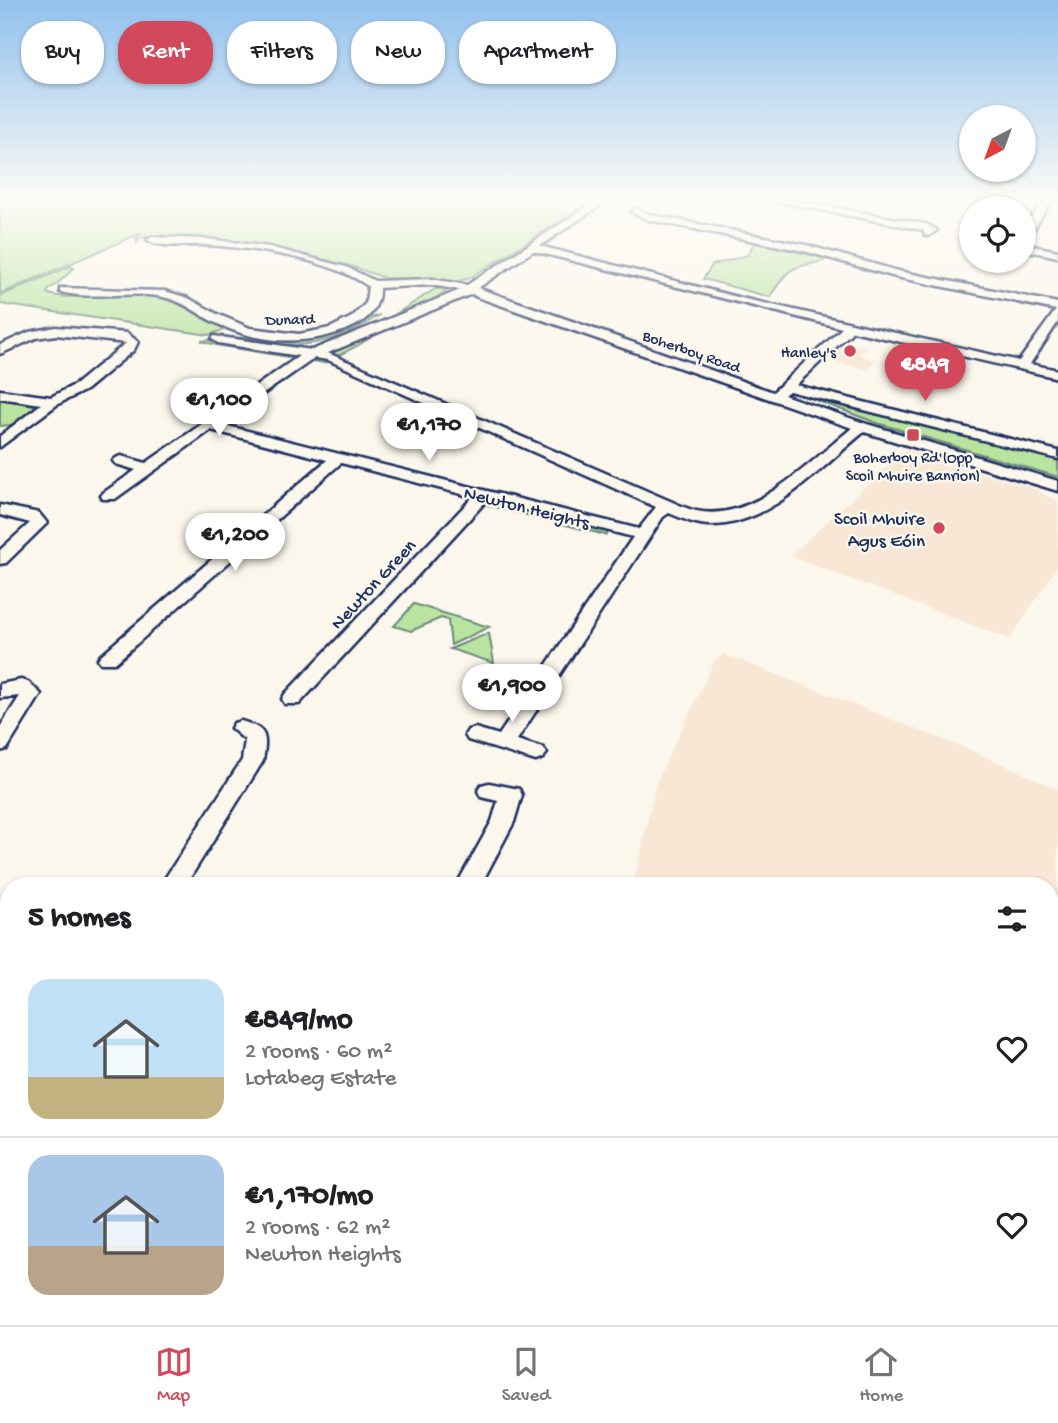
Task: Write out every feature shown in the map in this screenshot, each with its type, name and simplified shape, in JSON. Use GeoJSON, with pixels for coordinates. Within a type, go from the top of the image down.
{"type":"FeatureCollection","features":[{"type":"Feature","properties":{"kind":"street"},"geometry":{"type":"LineString","coordinates":[[310,261],[346,269],[373,285],[425,281],[472,289]]}},
{"type":"Feature","properties":{"kind":"street"},"geometry":{"type":"LineString","coordinates":[[109,496],[300,361],[472,289],[472,285],[509,261]]}},
{"type":"Feature","properties":{"kind":"street"},"geometry":{"type":"LineString","coordinates":[[585,261],[850,327],[1058,374]]}},
{"type":"Feature","properties":{"kind":"street"},"geometry":{"type":"LineString","coordinates":[[850,261],[896,274],[1058,307]]}},
{"type":"Feature","properties":{"kind":"street","name":"Dunard"},"geometry":{"type":"LineString","coordinates":[[64,289],[82,293],[139,291],[167,294],[244,332],[289,337],[329,331],[355,321],[370,307],[373,285]]}},
{"type":"Feature","properties":{"kind":"street","name":"Boherboy Road"},"geometry":{"type":"LineString","coordinates":[[472,289],[493,299],[780,392],[862,427],[1058,486]]}},
{"type":"Feature","properties":{"kind":"street"},"geometry":{"type":"LineString","coordinates":[[1023,366],[1058,313]]}},
{"type":"Feature","properties":{"kind":"street"},"geometry":{"type":"LineString","coordinates":[[780,392],[850,327]]}},
{"type":"Feature","properties":{"kind":"street"},"geometry":{"type":"LineString","coordinates":[[0,350],[33,335],[56,331],[127,337],[132,342],[130,347],[80,387],[53,401],[4,437]]}},
{"type":"Feature","properties":{"kind":"street"},"geometry":{"type":"LineString","coordinates":[[218,339],[331,357],[667,506],[686,514],[714,520],[757,509],[862,427]]}},
{"type":"Feature","properties":{"kind":"street"},"geometry":{"type":"LineString","coordinates":[[80,387],[97,389]]}},
{"type":"Feature","properties":{"kind":"street"},"geometry":{"type":"LineString","coordinates":[[780,392],[1058,455]]}},
{"type":"Feature","properties":{"kind":"street"},"geometry":{"type":"LineString","coordinates":[[0,394],[53,401]]}},
{"type":"Feature","properties":{"kind":"street","name":"Newton Heights"},"geometry":{"type":"LineString","coordinates":[[207,425],[643,535]]}},
{"type":"Feature","properties":{"kind":"street"},"geometry":{"type":"LineString","coordinates":[[108,659],[337,459]]}},
{"type":"Feature","properties":{"kind":"street"},"geometry":{"type":"LineString","coordinates":[[121,461],[147,468]]}},
{"type":"Feature","properties":{"kind":"street","name":"Newton Green"},"geometry":{"type":"LineString","coordinates":[[292,699],[483,495]]}},
{"type":"Feature","properties":{"kind":"street"},"geometry":{"type":"LineString","coordinates":[[504,744],[657,514],[667,506]]}},
{"type":"Feature","properties":{"kind":"street"},"geometry":{"type":"LineString","coordinates":[[0,510],[33,516],[39,523],[0,559]]}},
{"type":"Feature","properties":{"kind":"street"},"geometry":{"type":"LineString","coordinates":[[0,691],[21,687],[31,694],[0,744]]}},
{"type":"Feature","properties":{"kind":"street"},"geometry":{"type":"LineString","coordinates":[[178,877],[252,761],[256,732]]}},
{"type":"Feature","properties":{"kind":"street"},"geometry":{"type":"LineString","coordinates":[[475,735],[536,753]]}},
{"type":"Feature","properties":{"kind":"street"},"geometry":{"type":"LineString","coordinates":[[473,877],[503,822],[511,795],[489,791]]}},
{"type":"Feature","properties":{"kind":"shaded area"},"geometry":{"type":"Polygon","coordinates":[[[845,343],[867,347],[859,354],[875,361],[867,369],[828,360],[845,343]]]}},
{"type":"Feature","properties":{"kind":"shaded area","name":"Scoil Mhuire Agus Eóin"},"geometry":{"type":"Polygon","coordinates":[[[906,449],[921,455],[922,459],[945,466],[951,464],[1037,489],[1058,501],[1058,565],[1010,639],[790,556],[906,449]]]}},
{"type":"Feature","properties":{"kind":"shaded area"},"geometry":{"type":"Polygon","coordinates":[[[724,654],[975,752],[1058,789],[1058,877],[635,877],[657,780],[714,662],[724,654]]]}},
{"type":"Feature","properties":{"kind":"green space"},"geometry":{"type":"Polygon","coordinates":[[[0,261],[77,261],[0,294],[0,261]]]}},
{"type":"Feature","properties":{"kind":"green space"},"geometry":{"type":"Polygon","coordinates":[[[324,261],[497,261],[470,278],[452,283],[428,279],[385,278],[351,266],[324,261]]]}},
{"type":"Feature","properties":{"kind":"green space"},"geometry":{"type":"Polygon","coordinates":[[[727,261],[822,261],[789,272],[770,297],[703,279],[712,265],[727,261]]]}},
{"type":"Feature","properties":{"kind":"green space"},"geometry":{"type":"Polygon","coordinates":[[[71,266],[74,268],[47,293],[66,297],[136,294],[157,296],[188,308],[226,329],[209,335],[0,304],[0,296],[71,266]]]}},
{"type":"Feature","properties":{"kind":"green space"},"geometry":{"type":"Polygon","coordinates":[[[435,289],[448,290],[324,363],[201,341],[210,340],[257,350],[321,349],[363,335],[435,289]]]}},
{"type":"Feature","properties":{"kind":"green space"},"geometry":{"type":"Polygon","coordinates":[[[380,315],[342,335],[308,344],[273,344],[231,338],[282,339],[335,333],[380,315]]]}},
{"type":"Feature","properties":{"kind":"green space"},"geometry":{"type":"Polygon","coordinates":[[[0,399],[34,405],[34,409],[11,425],[0,426],[0,399]]]}},
{"type":"Feature","properties":{"kind":"green space"},"geometry":{"type":"Polygon","coordinates":[[[813,399],[1058,460],[1058,477],[877,423],[813,399]]]}},
{"type":"Feature","properties":{"kind":"green space"},"geometry":{"type":"Polygon","coordinates":[[[498,504],[608,532],[606,535],[487,505],[498,504]]]}},
{"type":"Feature","properties":{"kind":"green space"},"geometry":{"type":"Polygon","coordinates":[[[414,604],[489,627],[451,645],[448,620],[441,618],[411,631],[394,626],[414,604]]]}},
{"type":"Feature","properties":{"kind":"green space"},"geometry":{"type":"Polygon","coordinates":[[[489,633],[494,663],[450,649],[489,633]]]}},
{"type":"Feature","properties":{"kind":"place","name":"Hanley's"},"geometry":{"type":"Point","coordinates":[850,351]}},
{"type":"Feature","properties":{"kind":"place","name":"Boherboy Rd (Opp Scoil Mhuire Banrion)"},"geometry":{"type":"Point","coordinates":[913,435]}},
{"type":"Feature","properties":{"kind":"place","name":"Scoil Mhuire Agus Eóin"},"geometry":{"type":"Point","coordinates":[939,528]}}]}
